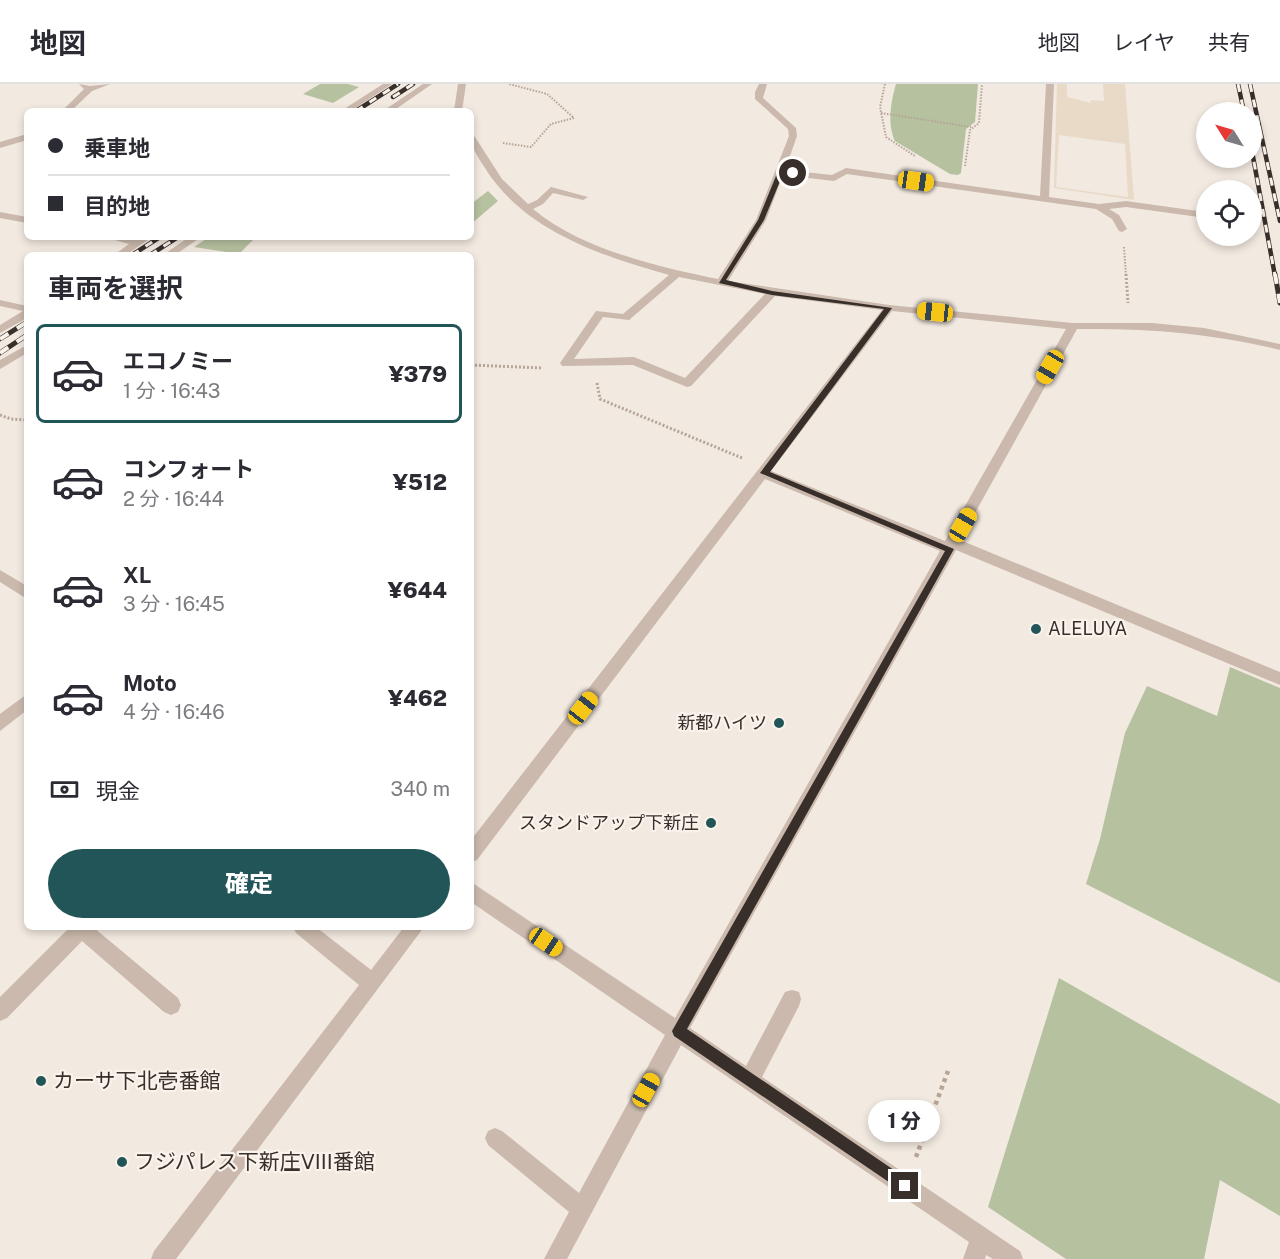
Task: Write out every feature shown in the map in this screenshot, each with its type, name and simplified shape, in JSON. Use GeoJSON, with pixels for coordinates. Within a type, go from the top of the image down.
{"type":"FeatureCollection","features":[{"type":"Feature","properties":{"kind":"street"},"geometry":{"type":"LineString","coordinates":[[68,108],[86,86],[106,84]]}},
{"type":"Feature","properties":{"kind":"street"},"geometry":{"type":"LineString","coordinates":[[350,108],[388,84]]}},
{"type":"Feature","properties":{"kind":"street"},"geometry":{"type":"LineString","coordinates":[[392,108],[428,84]]}},
{"type":"Feature","properties":{"kind":"street"},"geometry":{"type":"LineString","coordinates":[[458,108],[462,84]]}},
{"type":"Feature","properties":{"kind":"street"},"geometry":{"type":"LineString","coordinates":[[722,282],[761,220],[793,136],[792,128],[759,99],[759,92],[763,84]]}},
{"type":"Feature","properties":{"kind":"street"},"geometry":{"type":"LineString","coordinates":[[1044,199],[1050,84]]}},
{"type":"Feature","properties":{"kind":"street"},"geometry":{"type":"LineString","coordinates":[[0,145],[24,138]]}},
{"type":"Feature","properties":{"kind":"street"},"geometry":{"type":"LineString","coordinates":[[474,142],[494,176],[527,208],[561,233],[676,274],[772,293],[889,308],[1073,326],[1132,326],[1216,332],[1243,336],[1280,347]]}},
{"type":"Feature","properties":{"kind":"street"},"geometry":{"type":"LineString","coordinates":[[780,172],[834,178],[846,171],[1099,207],[1126,204],[1196,215]]}},
{"type":"Feature","properties":{"kind":"street"},"geometry":{"type":"LineString","coordinates":[[527,208],[540,202],[551,190],[583,197]]}},
{"type":"Feature","properties":{"kind":"street"},"geometry":{"type":"LineString","coordinates":[[1099,207],[1116,217],[1122,229]]}},
{"type":"Feature","properties":{"kind":"street"},"geometry":{"type":"LineString","coordinates":[[0,215],[24,219]]}},
{"type":"Feature","properties":{"kind":"street"},"geometry":{"type":"LineString","coordinates":[[124,252],[143,240]]}},
{"type":"Feature","properties":{"kind":"street"},"geometry":{"type":"LineString","coordinates":[[173,252],[191,240]]}},
{"type":"Feature","properties":{"kind":"street"},"geometry":{"type":"LineString","coordinates":[[566,363],[600,313],[625,318],[676,274]]}},
{"type":"Feature","properties":{"kind":"street"},"geometry":{"type":"LineString","coordinates":[[566,363],[634,361],[687,383],[772,293]]}},
{"type":"Feature","properties":{"kind":"street"},"geometry":{"type":"LineString","coordinates":[[0,303],[24,310]]}},
{"type":"Feature","properties":{"kind":"street"},"geometry":{"type":"LineString","coordinates":[[474,850],[889,308]]}},
{"type":"Feature","properties":{"kind":"street"},"geometry":{"type":"LineString","coordinates":[[0,330],[24,313]]}},
{"type":"Feature","properties":{"kind":"street"},"geometry":{"type":"LineString","coordinates":[[555,1259],[678,1031],[952,546],[1003,448],[1073,326]]}},
{"type":"Feature","properties":{"kind":"street"},"geometry":{"type":"LineString","coordinates":[[0,366],[24,350]]}},
{"type":"Feature","properties":{"kind":"street"},"geometry":{"type":"LineString","coordinates":[[766,471],[1280,679]]}},
{"type":"Feature","properties":{"kind":"street"},"geometry":{"type":"LineString","coordinates":[[0,575],[24,591]]}},
{"type":"Feature","properties":{"kind":"street"},"geometry":{"type":"LineString","coordinates":[[0,724],[24,704]]}},
{"type":"Feature","properties":{"kind":"street"},"geometry":{"type":"LineString","coordinates":[[474,893],[905,1186],[977,1249],[1012,1259]]}},
{"type":"Feature","properties":{"kind":"street"},"geometry":{"type":"LineString","coordinates":[[0,1011],[80,930]]}},
{"type":"Feature","properties":{"kind":"street"},"geometry":{"type":"LineString","coordinates":[[84,930],[171,1005]]}},
{"type":"Feature","properties":{"kind":"street"},"geometry":{"type":"LineString","coordinates":[[306,930],[372,983]]}},
{"type":"Feature","properties":{"kind":"street"},"geometry":{"type":"LineString","coordinates":[[162,1259],[413,930]]}},
{"type":"Feature","properties":{"kind":"street"},"geometry":{"type":"LineString","coordinates":[[750,1080],[792,999]]}},
{"type":"Feature","properties":{"kind":"street"},"geometry":{"type":"LineString","coordinates":[[495,1138],[582,1209]]}},
{"type":"Feature","properties":{"kind":"path"},"geometry":{"type":"LineString","coordinates":[[501,143],[531,147],[551,124],[574,118],[547,94],[509,84]]}},
{"type":"Feature","properties":{"kind":"path"},"geometry":{"type":"LineString","coordinates":[[885,84],[880,107],[886,137],[963,188],[970,130],[979,123],[982,84]]}},
{"type":"Feature","properties":{"kind":"path"},"geometry":{"type":"LineString","coordinates":[[881,113],[972,127]]}},
{"type":"Feature","properties":{"kind":"path"},"geometry":{"type":"LineString","coordinates":[[1122,229],[1132,326]]}},
{"type":"Feature","properties":{"kind":"path"},"geometry":{"type":"LineString","coordinates":[[598,362],[597,388],[600,399],[766,471]]}},
{"type":"Feature","properties":{"kind":"path"},"geometry":{"type":"LineString","coordinates":[[474,365],[550,369],[566,363]]}},
{"type":"Feature","properties":{"kind":"path"},"geometry":{"type":"LineString","coordinates":[[0,415],[24,420]]}},
{"type":"Feature","properties":{"kind":"path"},"geometry":{"type":"LineString","coordinates":[[905,1186],[948,1071]]}},
{"type":"Feature","properties":{"kind":"green space"},"geometry":{"type":"Polygon","coordinates":[[[320,84],[348,84],[359,87],[333,103],[303,94],[320,84]]]}},
{"type":"Feature","properties":{"kind":"green space"},"geometry":{"type":"Polygon","coordinates":[[[896,84],[978,84],[975,122],[966,129],[961,173],[950,174],[895,141],[890,120],[896,84]]]}},
{"type":"Feature","properties":{"kind":"green space"},"geometry":{"type":"Polygon","coordinates":[[[488,191],[498,201],[474,221],[474,202],[488,191]]]}},
{"type":"Feature","properties":{"kind":"green space"},"geometry":{"type":"Polygon","coordinates":[[[204,240],[253,240],[241,252],[194,247],[204,240]]]}},
{"type":"Feature","properties":{"kind":"green space"},"geometry":{"type":"Polygon","coordinates":[[[1230,667],[1280,688],[1280,983],[1086,884],[1100,839],[1125,733],[1147,686],[1217,716],[1230,667]]]}},
{"type":"Feature","properties":{"kind":"green space"},"geometry":{"type":"Polygon","coordinates":[[[1059,978],[1280,1104],[1280,1216],[1220,1180],[1204,1259],[1066,1259],[988,1207],[1059,978]]]}},
{"type":"Feature","properties":{"kind":"shaded area"},"geometry":{"type":"Polygon","coordinates":[[[1057,84],[1067,84],[1067,97],[1091,103],[1091,100],[1104,101],[1103,84],[1125,84],[1134,200],[1054,188],[1057,84]],[[1059,135],[1056,187],[1128,197],[1125,144],[1059,135]]]}},
{"type":"Feature","properties":{"kind":"railway"},"geometry":{"type":"LineString","coordinates":[[361,108],[398,84]]}},
{"type":"Feature","properties":{"kind":"railway"},"geometry":{"type":"LineString","coordinates":[[393,97],[413,84]]}},
{"type":"Feature","properties":{"kind":"railway"},"geometry":{"type":"LineString","coordinates":[[1238,84],[1242,102]]}},
{"type":"Feature","properties":{"kind":"railway"},"geometry":{"type":"LineString","coordinates":[[1250,84],[1280,221]]}},
{"type":"Feature","properties":{"kind":"railway"},"geometry":{"type":"LineString","coordinates":[[1255,168],[1275,276]]}},
{"type":"Feature","properties":{"kind":"railway"},"geometry":{"type":"LineString","coordinates":[[137,252],[155,240]]}},
{"type":"Feature","properties":{"kind":"railway"},"geometry":{"type":"LineString","coordinates":[[155,252],[173,240]]}},
{"type":"Feature","properties":{"kind":"railway"},"geometry":{"type":"LineString","coordinates":[[1275,274],[1280,303]]}},
{"type":"Feature","properties":{"kind":"railway"},"geometry":{"type":"LineString","coordinates":[[0,339],[24,324]]}},
{"type":"Feature","properties":{"kind":"railway"},"geometry":{"type":"LineString","coordinates":[[0,353],[24,337]]}},
{"type":"Feature","properties":{"kind":"place","name":"ALELUYA"},"geometry":{"type":"Point","coordinates":[1036,629]}},
{"type":"Feature","properties":{"kind":"place","name":"新都ハイツ"},"geometry":{"type":"Point","coordinates":[779,723]}},
{"type":"Feature","properties":{"kind":"place","name":"スタンドアップ下新庄"},"geometry":{"type":"Point","coordinates":[711,823]}},
{"type":"Feature","properties":{"kind":"place","name":"カーサ下北壱番館"},"geometry":{"type":"Point","coordinates":[41,1081]}},
{"type":"Feature","properties":{"kind":"place","name":"フジパレス下新庄VIII番館"},"geometry":{"type":"Point","coordinates":[122,1162]}},
{"type":"Feature","properties":{"kind":"route"},"geometry":{"type":"LineString","coordinates":[[793,173],[780,172],[761,220],[722,282],[772,293],[889,308],[764,473],[950,549],[678,1031],[905,1186]]}}]}
